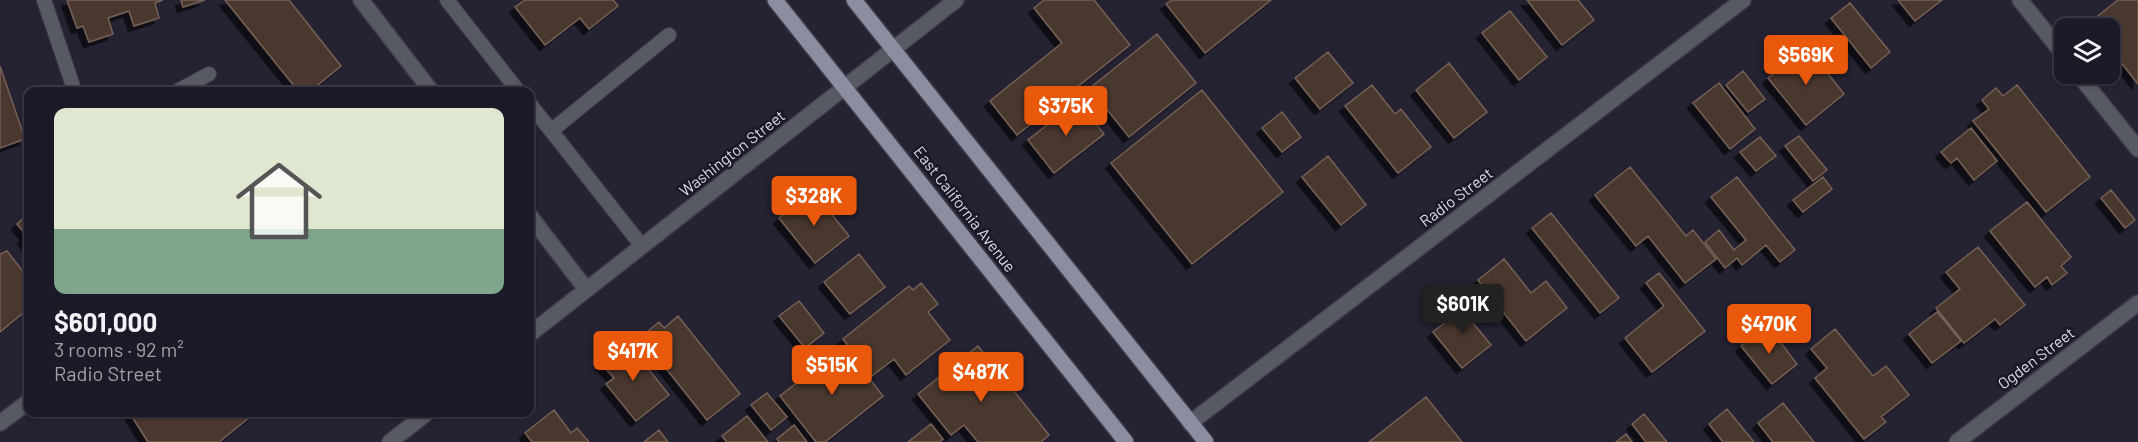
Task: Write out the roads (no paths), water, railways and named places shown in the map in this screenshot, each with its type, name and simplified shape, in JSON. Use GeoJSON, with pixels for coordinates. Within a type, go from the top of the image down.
{"type":"FeatureCollection","features":[{"type":"Feature","properties":{"kind":"main road","name":"East California Avenue"},"geometry":{"type":"LineString","coordinates":[[775,0],[1126,442]]}},
{"type":"Feature","properties":{"kind":"main road"},"geometry":{"type":"LineString","coordinates":[[854,0],[1206,442]]}},
{"type":"Feature","properties":{"kind":"street"},"geometry":{"type":"LineString","coordinates":[[361,0],[428,87]]}},
{"type":"Feature","properties":{"kind":"street","name":"Washington Street"},"geometry":{"type":"LineString","coordinates":[[534,331],[956,0]]}},
{"type":"Feature","properties":{"kind":"street","name":"Radio Street"},"geometry":{"type":"LineString","coordinates":[[1190,423],[1743,0]]}},
{"type":"Feature","properties":{"kind":"street"},"geometry":{"type":"LineString","coordinates":[[2020,0],[2054,42]]}},
{"type":"Feature","properties":{"kind":"street"},"geometry":{"type":"LineString","coordinates":[[2086,84],[2138,149]]}},
{"type":"Feature","properties":{"kind":"street"},"geometry":{"type":"LineString","coordinates":[[534,221],[586,290]]}},
{"type":"Feature","properties":{"kind":"street","name":"Ogden Street"},"geometry":{"type":"LineString","coordinates":[[1957,442],[2138,303]]}},
{"type":"Feature","properties":{"kind":"street"},"geometry":{"type":"LineString","coordinates":[[0,423],[24,405]]}},
{"type":"Feature","properties":{"kind":"street"},"geometry":{"type":"LineString","coordinates":[[390,442],[422,417]]}},
{"type":"Feature","properties":{"kind":"lane"},"geometry":{"type":"LineString","coordinates":[[44,0],[73,87]]}},
{"type":"Feature","properties":{"kind":"lane"},"geometry":{"type":"LineString","coordinates":[[447,0],[515,87]]}},
{"type":"Feature","properties":{"kind":"lane"},"geometry":{"type":"LineString","coordinates":[[551,131],[669,35]]}},
{"type":"Feature","properties":{"kind":"lane"},"geometry":{"type":"LineString","coordinates":[[185,87],[209,74]]}},
{"type":"Feature","properties":{"kind":"lane"},"geometry":{"type":"LineString","coordinates":[[534,109],[642,246]]}}]}
